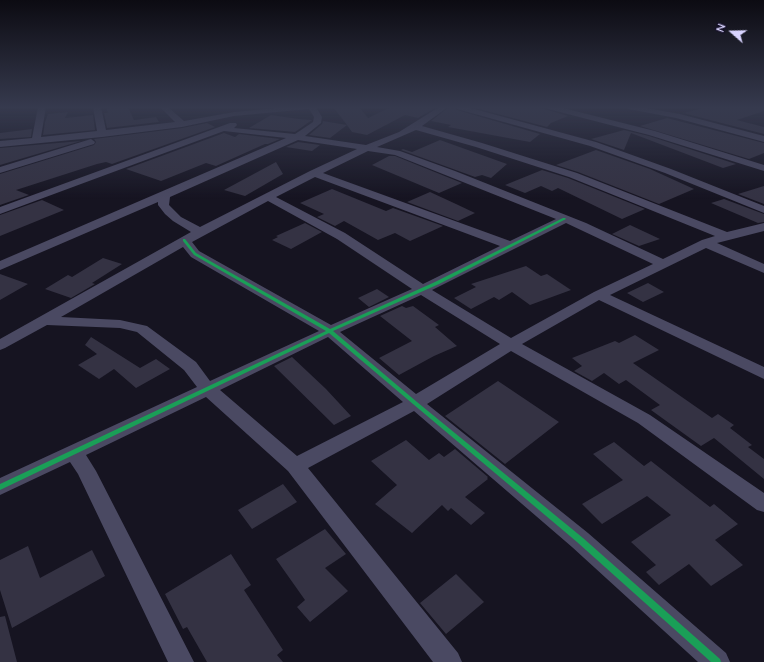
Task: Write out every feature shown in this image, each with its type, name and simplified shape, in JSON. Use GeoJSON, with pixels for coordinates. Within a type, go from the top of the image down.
{"type":"FeatureCollection","features":[{"type":"Feature","properties":{"kind":"street"},"geometry":{"type":"LineString","coordinates":[[0,144],[59,138]]}},
{"type":"Feature","properties":{"kind":"street"},"geometry":{"type":"LineString","coordinates":[[0,170],[106,138]]}},
{"type":"Feature","properties":{"kind":"street"},"geometry":{"type":"LineString","coordinates":[[0,211],[197,138]]}},
{"type":"Feature","properties":{"kind":"street"},"geometry":{"type":"LineString","coordinates":[[0,266],[295,138]]}},
{"type":"Feature","properties":{"kind":"street"},"geometry":{"type":"LineString","coordinates":[[303,138],[397,153],[582,225],[663,264]]}},
{"type":"Feature","properties":{"kind":"street"},"geometry":{"type":"LineString","coordinates":[[0,345],[192,236],[314,174],[390,138]]}},
{"type":"Feature","properties":{"kind":"street"},"geometry":{"type":"LineString","coordinates":[[454,138],[573,175],[726,236]]}},
{"type":"Feature","properties":{"kind":"street"},"geometry":{"type":"LineString","coordinates":[[571,138],[593,144],[668,171],[764,210]]}},
{"type":"Feature","properties":{"kind":"street"},"geometry":{"type":"LineString","coordinates":[[668,138],[764,168]]}},
{"type":"Feature","properties":{"kind":"street"},"geometry":{"type":"LineString","coordinates":[[314,174],[511,246]]}},
{"type":"Feature","properties":{"kind":"street"},"geometry":{"type":"LineString","coordinates":[[165,195],[163,206],[192,236],[195,254],[330,330],[415,403],[580,540],[717,662]]}},
{"type":"Feature","properties":{"kind":"street"},"geometry":{"type":"LineString","coordinates":[[268,197],[341,236],[422,290],[510,344],[644,419],[764,504]]}},
{"type":"Feature","properties":{"kind":"street"},"geometry":{"type":"LineString","coordinates":[[0,487],[330,330],[422,290],[564,219]]}},
{"type":"Feature","properties":{"kind":"street"},"geometry":{"type":"LineString","coordinates":[[295,466],[415,403],[510,344],[599,294],[706,243],[726,236],[764,227]]}},
{"type":"Feature","properties":{"kind":"street"},"geometry":{"type":"LineString","coordinates":[[706,243],[764,269]]}},
{"type":"Feature","properties":{"kind":"street"},"geometry":{"type":"LineString","coordinates":[[599,294],[764,374]]}},
{"type":"Feature","properties":{"kind":"street"},"geometry":{"type":"LineString","coordinates":[[42,320],[120,324],[142,329],[190,366],[208,389],[295,466],[449,662]]}},
{"type":"Feature","properties":{"kind":"street"},"geometry":{"type":"LineString","coordinates":[[74,452],[86,471],[182,662]]}},
{"type":"Feature","properties":{"kind":"building"},"geometry":{"type":"Polygon","coordinates":[[[185,138],[112,164],[106,162],[97,164],[16,190],[29,195],[0,205],[0,174],[94,145],[96,142],[94,139],[185,138]]]}},
{"type":"Feature","properties":{"kind":"building"},"geometry":{"type":"Polygon","coordinates":[[[211,138],[280,139],[265,144],[216,166],[206,163],[161,181],[126,169],[211,138]]]}},
{"type":"Feature","properties":{"kind":"building"},"geometry":{"type":"Polygon","coordinates":[[[508,138],[535,138],[530,142],[508,138]]]}},
{"type":"Feature","properties":{"kind":"building"},"geometry":{"type":"Polygon","coordinates":[[[595,138],[629,138],[624,150],[591,139],[595,138]]]}},
{"type":"Feature","properties":{"kind":"building"},"geometry":{"type":"Polygon","coordinates":[[[644,138],[655,138],[736,164],[723,168],[644,138]]]}},
{"type":"Feature","properties":{"kind":"building"},"geometry":{"type":"Polygon","coordinates":[[[679,138],[744,138],[764,143],[764,153],[749,159],[679,138]]]}},
{"type":"Feature","properties":{"kind":"building"},"geometry":{"type":"Polygon","coordinates":[[[440,140],[507,164],[491,178],[482,175],[475,177],[401,150],[403,149],[412,152],[440,140]]]}},
{"type":"Feature","properties":{"kind":"building"},"geometry":{"type":"Polygon","coordinates":[[[81,141],[0,165],[0,148],[81,141]]]}},
{"type":"Feature","properties":{"kind":"building"},"geometry":{"type":"Polygon","coordinates":[[[298,142],[320,145],[312,151],[286,147],[298,142]]]}},
{"type":"Feature","properties":{"kind":"building"},"geometry":{"type":"Polygon","coordinates":[[[596,150],[650,169],[694,189],[659,204],[578,172],[556,165],[596,150]]]}},
{"type":"Feature","properties":{"kind":"building"},"geometry":{"type":"Polygon","coordinates":[[[389,156],[395,156],[462,183],[439,193],[372,165],[389,156]]]}},
{"type":"Feature","properties":{"kind":"building"},"geometry":{"type":"Polygon","coordinates":[[[276,162],[283,174],[245,196],[224,190],[276,162]]]}},
{"type":"Feature","properties":{"kind":"building"},"geometry":{"type":"Polygon","coordinates":[[[542,170],[568,178],[645,209],[622,219],[558,188],[552,191],[541,186],[525,193],[505,185],[542,170]]]}},
{"type":"Feature","properties":{"kind":"building"},"geometry":{"type":"Polygon","coordinates":[[[764,186],[764,204],[738,194],[764,186]]]}},
{"type":"Feature","properties":{"kind":"building"},"geometry":{"type":"Polygon","coordinates":[[[332,189],[386,211],[393,208],[443,226],[410,241],[395,233],[378,240],[344,221],[335,226],[317,217],[324,214],[300,203],[332,189]]]}},
{"type":"Feature","properties":{"kind":"building"},"geometry":{"type":"Polygon","coordinates":[[[430,192],[475,213],[458,221],[407,202],[430,192]]]}},
{"type":"Feature","properties":{"kind":"building"},"geometry":{"type":"Polygon","coordinates":[[[724,199],[764,214],[764,222],[758,223],[711,203],[724,199]]]}},
{"type":"Feature","properties":{"kind":"building"},"geometry":{"type":"Polygon","coordinates":[[[42,200],[64,210],[0,236],[0,215],[42,200]]]}},
{"type":"Feature","properties":{"kind":"building"},"geometry":{"type":"Polygon","coordinates":[[[305,223],[322,232],[291,249],[272,240],[278,237],[276,236],[305,223]]]}},
{"type":"Feature","properties":{"kind":"building"},"geometry":{"type":"Polygon","coordinates":[[[630,225],[660,239],[639,246],[612,234],[630,225]]]}},
{"type":"Feature","properties":{"kind":"building"},"geometry":{"type":"Polygon","coordinates":[[[103,258],[122,264],[92,283],[95,284],[71,298],[45,289],[68,275],[72,277],[103,258]]]}},
{"type":"Feature","properties":{"kind":"building"},"geometry":{"type":"Polygon","coordinates":[[[526,266],[541,276],[547,274],[571,290],[530,305],[512,292],[499,300],[494,297],[471,309],[454,298],[476,287],[471,284],[526,266]]]}},
{"type":"Feature","properties":{"kind":"building"},"geometry":{"type":"Polygon","coordinates":[[[0,274],[28,284],[0,300],[0,274]]]}},
{"type":"Feature","properties":{"kind":"building"},"geometry":{"type":"Polygon","coordinates":[[[648,283],[664,292],[643,302],[627,293],[648,283]]]}},
{"type":"Feature","properties":{"kind":"building"},"geometry":{"type":"Polygon","coordinates":[[[377,289],[389,297],[369,307],[358,298],[377,289]]]}},
{"type":"Feature","properties":{"kind":"building"},"geometry":{"type":"Polygon","coordinates":[[[402,306],[406,308],[413,306],[439,325],[435,327],[457,346],[434,356],[399,375],[379,358],[412,341],[380,316],[402,306]]]}},
{"type":"Feature","properties":{"kind":"building"},"geometry":{"type":"Polygon","coordinates":[[[635,335],[659,350],[633,363],[712,418],[718,414],[734,425],[730,428],[752,445],[748,447],[764,459],[764,479],[714,438],[701,446],[651,410],[660,405],[626,380],[619,384],[604,373],[592,381],[574,371],[582,366],[572,358],[615,341],[619,343],[635,335]]]}},
{"type":"Feature","properties":{"kind":"building"},"geometry":{"type":"Polygon","coordinates":[[[91,337],[140,368],[156,359],[170,369],[136,388],[114,369],[99,379],[78,365],[97,354],[85,345],[91,337]]]}},
{"type":"Feature","properties":{"kind":"building"},"geometry":{"type":"Polygon","coordinates":[[[292,357],[326,389],[351,416],[334,425],[274,366],[292,357]]]}},
{"type":"Feature","properties":{"kind":"building"},"geometry":{"type":"Polygon","coordinates":[[[498,381],[559,422],[505,464],[445,416],[498,381]]]}},
{"type":"Feature","properties":{"kind":"building"},"geometry":{"type":"Polygon","coordinates":[[[406,440],[429,460],[439,453],[444,457],[455,449],[488,477],[488,479],[465,497],[485,513],[471,525],[451,508],[448,511],[442,505],[412,533],[375,504],[397,485],[371,461],[406,440]]]}},
{"type":"Feature","properties":{"kind":"building"},"geometry":{"type":"Polygon","coordinates":[[[614,442],[644,466],[651,461],[710,507],[714,504],[738,524],[715,540],[743,565],[711,586],[689,564],[659,585],[646,572],[656,565],[631,542],[671,515],[647,496],[602,524],[582,504],[623,480],[593,454],[614,442]]]}},
{"type":"Feature","properties":{"kind":"building"},"geometry":{"type":"Polygon","coordinates":[[[283,484],[297,502],[252,529],[238,510],[283,484]]]}},
{"type":"Feature","properties":{"kind":"building"},"geometry":{"type":"Polygon","coordinates":[[[325,529],[346,554],[325,568],[348,591],[310,622],[297,607],[305,600],[276,559],[325,529]]]}},
{"type":"Feature","properties":{"kind":"building"},"geometry":{"type":"Polygon","coordinates":[[[28,546],[40,578],[92,550],[105,576],[12,628],[0,590],[0,560],[28,546]]]}},
{"type":"Feature","properties":{"kind":"building"},"geometry":{"type":"Polygon","coordinates":[[[231,554],[251,585],[244,590],[283,650],[277,655],[283,662],[207,662],[187,627],[183,629],[165,594],[231,554]]]}},
{"type":"Feature","properties":{"kind":"building"},"geometry":{"type":"Polygon","coordinates":[[[456,574],[484,602],[446,634],[420,603],[456,574]]]}},
{"type":"Feature","properties":{"kind":"building"},"geometry":{"type":"Polygon","coordinates":[[[5,616],[17,662],[0,662],[0,617],[5,616]]]}},
{"type":"Feature","properties":{"kind":"cycle path"},"geometry":{"type":"LineString","coordinates":[[0,487],[330,331],[437,283],[564,219]]}},
{"type":"Feature","properties":{"kind":"cycle path"},"geometry":{"type":"LineString","coordinates":[[184,240],[195,254],[330,331],[580,540],[717,662]]}}]}
